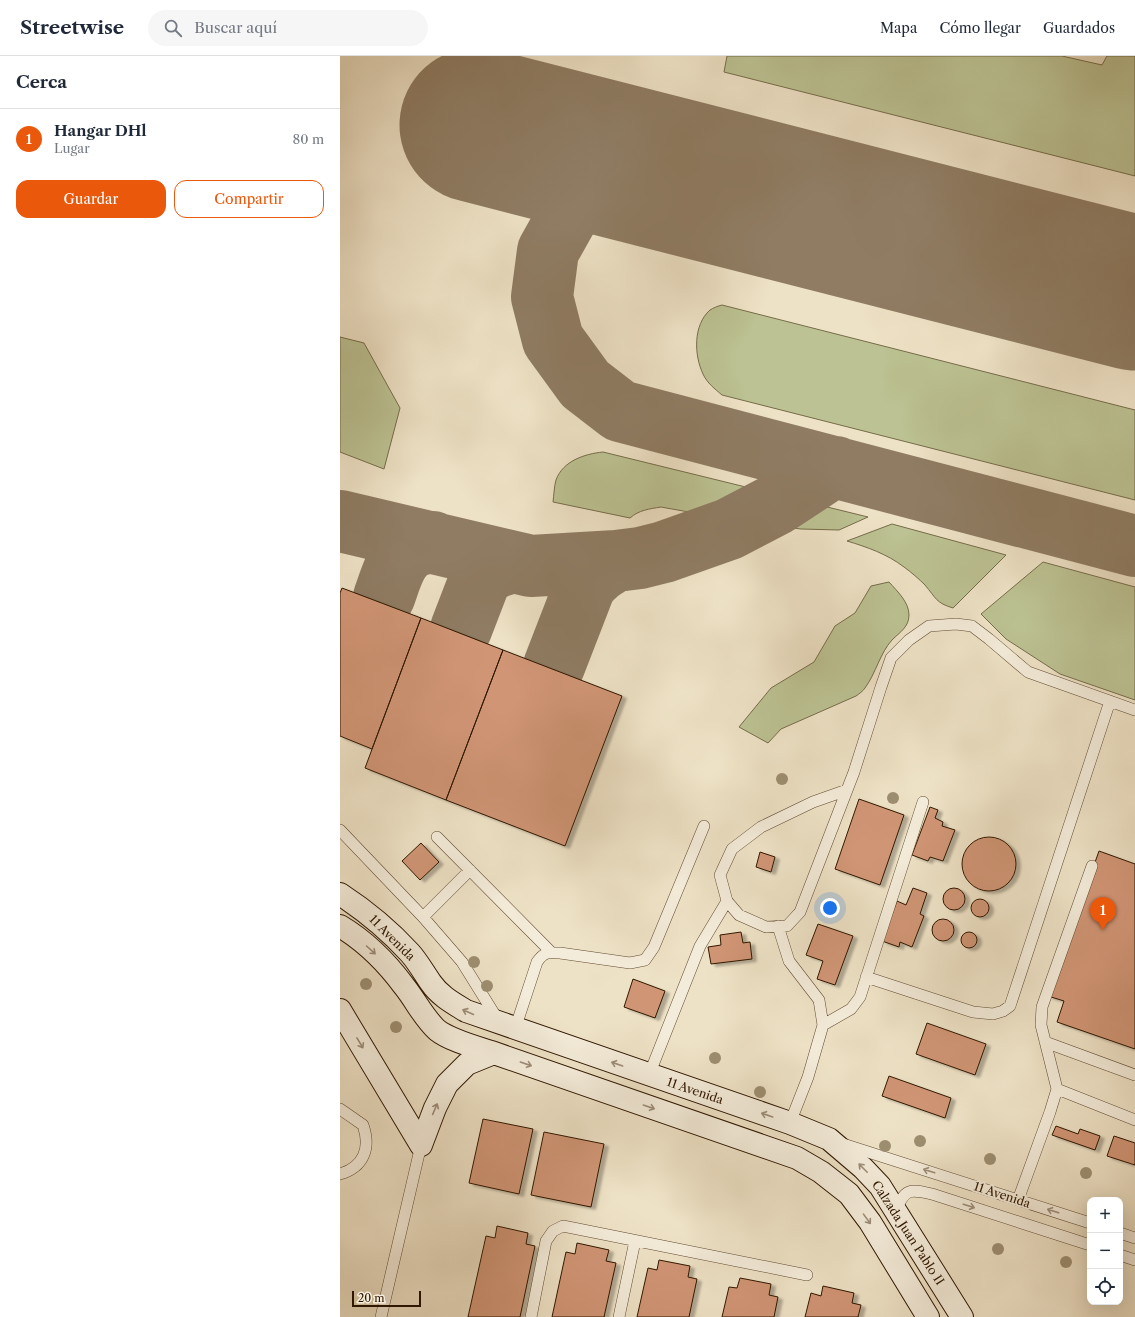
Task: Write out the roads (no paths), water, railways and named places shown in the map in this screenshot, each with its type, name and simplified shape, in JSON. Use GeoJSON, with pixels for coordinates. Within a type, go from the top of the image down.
{"type":"FeatureCollection","features":[{"type":"Feature","properties":{"kind":"main road","name":"11 Avenida"},"geometry":{"type":"LineString","coordinates":[[340,894],[385,928],[411,954],[432,984],[447,1000],[466,1012],[790,1123],[830,1139]]}},
{"type":"Feature","properties":{"kind":"main road","name":"11 Avenida"},"geometry":{"type":"LineString","coordinates":[[340,926],[353,934],[380,958],[405,987],[423,1016],[438,1031],[460,1042],[797,1158],[821,1172],[849,1194],[870,1222],[928,1317]]}},
{"type":"Feature","properties":{"kind":"main road"},"geometry":{"type":"LineString","coordinates":[[340,1010],[421,1146]]}},
{"type":"Feature","properties":{"kind":"main road"},"geometry":{"type":"LineString","coordinates":[[421,1146],[435,1108],[447,1084],[467,1064],[494,1053]]}},
{"type":"Feature","properties":{"kind":"main road","name":"Calzada Juan Pablo II"},"geometry":{"type":"LineString","coordinates":[[830,1139],[863,1168],[880,1186],[962,1317]]}},
{"type":"Feature","properties":{"kind":"lane"},"geometry":{"type":"LineString","coordinates":[[847,790],[813,802],[760,827],[732,849],[720,875],[727,901],[739,915],[766,927],[787,926],[800,912],[847,790],[892,658],[909,640],[929,626],[956,624],[972,626],[1028,672],[1135,710]]}},
{"type":"Feature","properties":{"kind":"lane"},"geometry":{"type":"LineString","coordinates":[[866,977],[973,1012],[993,1014],[1010,1006],[1110,701]]}},
{"type":"Feature","properties":{"kind":"lane"},"geometry":{"type":"LineString","coordinates":[[824,1025],[851,1009],[860,997],[923,802]]}},
{"type":"Feature","properties":{"kind":"lane"},"geometry":{"type":"LineString","coordinates":[[340,830],[423,917],[462,962],[508,1026],[537,962],[542,955],[551,952],[630,963],[645,960],[654,947],[704,826]]}},
{"type":"Feature","properties":{"kind":"lane"},"geometry":{"type":"LineString","coordinates":[[437,837],[551,952]]}},
{"type":"Feature","properties":{"kind":"lane"},"geometry":{"type":"LineString","coordinates":[[1018,1200],[1050,1112],[1056,1089],[1041,1025],[1042,1007],[1092,866]]}},
{"type":"Feature","properties":{"kind":"lane"},"geometry":{"type":"LineString","coordinates":[[423,917],[470,870]]}},
{"type":"Feature","properties":{"kind":"lane"},"geometry":{"type":"LineString","coordinates":[[649,1075],[700,946],[727,901]]}},
{"type":"Feature","properties":{"kind":"lane"},"geometry":{"type":"LineString","coordinates":[[778,926],[789,961],[819,1000],[824,1025],[808,1077],[790,1123]]}},
{"type":"Feature","properties":{"kind":"lane"},"geometry":{"type":"LineString","coordinates":[[1045,1042],[1135,1075]]}},
{"type":"Feature","properties":{"kind":"lane"},"geometry":{"type":"LineString","coordinates":[[1056,1089],[1135,1120]]}},
{"type":"Feature","properties":{"kind":"lane"},"geometry":{"type":"LineString","coordinates":[[340,1109],[363,1125],[367,1140],[366,1149],[359,1163],[353,1169],[340,1174]]}},
{"type":"Feature","properties":{"kind":"lane","name":"11 Avenida"},"geometry":{"type":"LineString","coordinates":[[830,1139],[1087,1222]]}},
{"type":"Feature","properties":{"kind":"lane"},"geometry":{"type":"LineString","coordinates":[[381,1317],[421,1146]]}},
{"type":"Feature","properties":{"kind":"lane","name":"11 Avenida"},"geometry":{"type":"LineString","coordinates":[[895,1211],[907,1192],[916,1190],[1087,1245]]}},
{"type":"Feature","properties":{"kind":"lane"},"geometry":{"type":"LineString","coordinates":[[531,1317],[546,1241],[553,1231],[563,1226],[807,1275]]}},
{"type":"Feature","properties":{"kind":"lane"},"geometry":{"type":"LineString","coordinates":[[1123,1234],[1135,1238]]}},
{"type":"Feature","properties":{"kind":"lane"},"geometry":{"type":"LineString","coordinates":[[619,1317],[635,1241]]}},
{"type":"Feature","properties":{"kind":"lane"},"geometry":{"type":"LineString","coordinates":[[1123,1256],[1135,1260]]}},
{"type":"Feature","properties":{"kind":"place","name":"Hangar DHl"},"geometry":{"type":"Point","coordinates":[1103,930]}}]}
